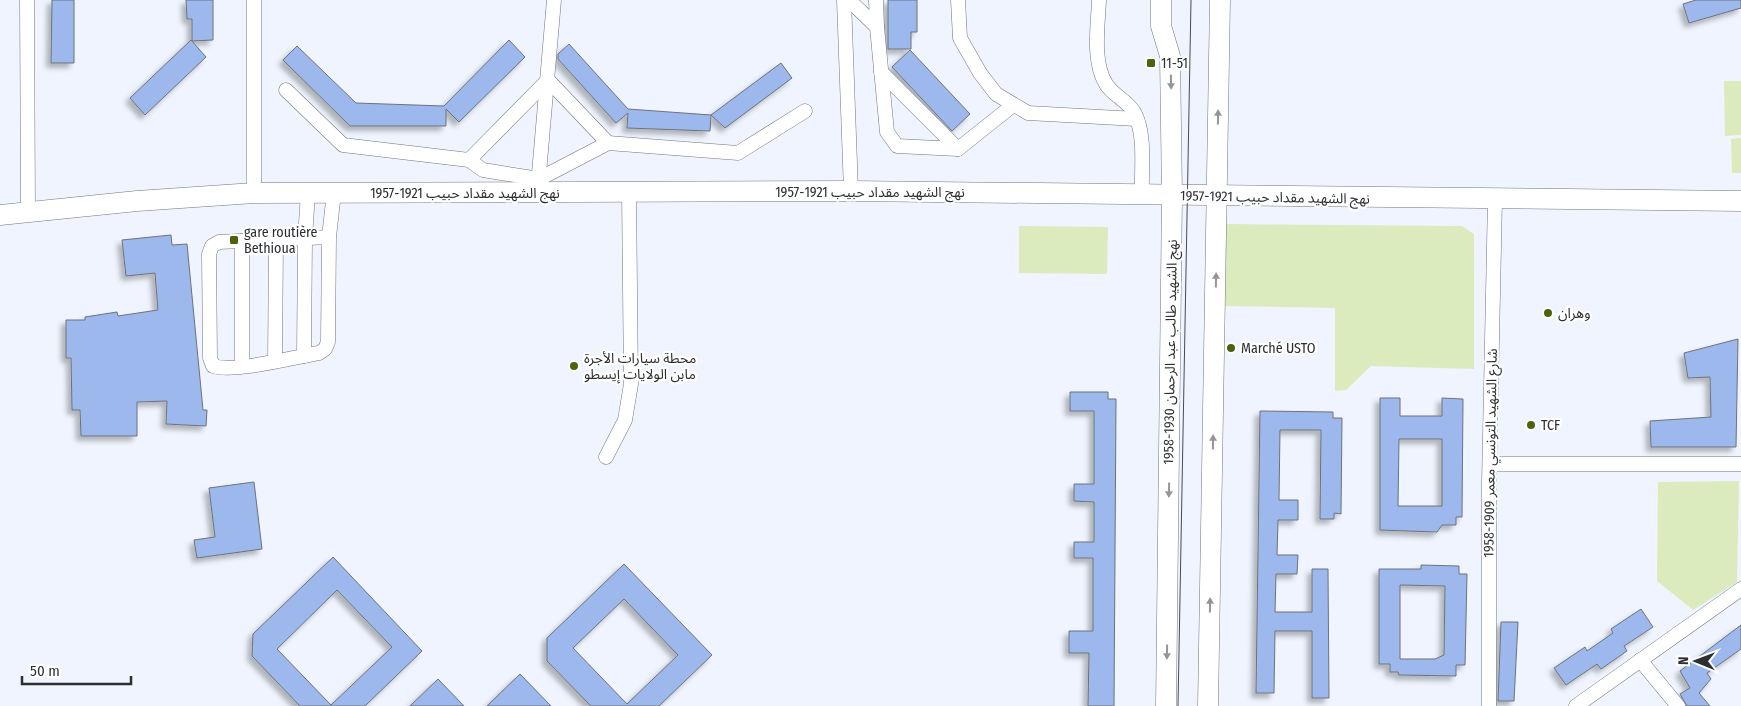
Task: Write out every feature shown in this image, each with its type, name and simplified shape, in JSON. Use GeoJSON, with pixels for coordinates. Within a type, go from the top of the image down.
{"type":"FeatureCollection","features":[{"type":"Feature","properties":{"kind":"street"},"geometry":{"type":"LineString","coordinates":[[27,0],[28,212]]}},
{"type":"Feature","properties":{"kind":"street"},"geometry":{"type":"LineString","coordinates":[[254,0],[254,193]]}},
{"type":"Feature","properties":{"kind":"street"},"geometry":{"type":"LineString","coordinates":[[538,186],[554,0]]}},
{"type":"Feature","properties":{"kind":"street"},"geometry":{"type":"LineString","coordinates":[[844,0],[851,191]]}},
{"type":"Feature","properties":{"kind":"street"},"geometry":{"type":"LineString","coordinates":[[849,0],[877,26]]}},
{"type":"Feature","properties":{"kind":"street"},"geometry":{"type":"LineString","coordinates":[[876,0],[887,132],[897,146],[958,149],[1012,106]]}},
{"type":"Feature","properties":{"kind":"street"},"geometry":{"type":"LineString","coordinates":[[958,0],[960,38],[996,94],[1012,106],[1028,113],[1137,119]]}},
{"type":"Feature","properties":{"kind":"street"},"geometry":{"type":"LineString","coordinates":[[1099,0],[1098,55],[1101,71],[1107,85],[1128,104],[1137,119],[1141,137],[1142,195]]}},
{"type":"Feature","properties":{"kind":"street","name":"نهج الشهيد طالب عبد الرحمان 1930-1958"},"geometry":{"type":"LineString","coordinates":[[1161,0],[1161,26],[1170,56],[1172,196],[1166,706]]}},
{"type":"Feature","properties":{"kind":"street"},"geometry":{"type":"LineString","coordinates":[[1208,706],[1220,0]]}},
{"type":"Feature","properties":{"kind":"street"},"geometry":{"type":"LineString","coordinates":[[881,72],[958,149]]}},
{"type":"Feature","properties":{"kind":"street"},"geometry":{"type":"LineString","coordinates":[[548,80],[608,143]]}},
{"type":"Feature","properties":{"kind":"street"},"geometry":{"type":"LineString","coordinates":[[469,160],[548,80]]}},
{"type":"Feature","properties":{"kind":"street"},"geometry":{"type":"LineString","coordinates":[[286,90],[343,145],[469,160],[482,170],[538,186],[608,143],[738,153],[804,111]]}},
{"type":"Feature","properties":{"kind":"street","name":"نهج الشهيد مقداد حبيب 1921-1957"},"geometry":{"type":"LineString","coordinates":[[0,215],[254,193],[538,186],[629,192],[851,191],[1741,201]]}},
{"type":"Feature","properties":{"kind":"street"},"geometry":{"type":"LineString","coordinates":[[329,237],[219,242],[212,246],[209,254],[210,358],[213,366],[221,369],[242,366],[319,353],[325,349],[328,342],[329,237],[334,192]]}},
{"type":"Feature","properties":{"kind":"street"},"geometry":{"type":"LineString","coordinates":[[606,457],[625,420],[631,384],[629,192]]}},
{"type":"Feature","properties":{"kind":"street"},"geometry":{"type":"LineString","coordinates":[[304,356],[305,238],[308,193]]}},
{"type":"Feature","properties":{"kind":"street","name":"شارع الشهيد التونسي معمر 1909-1958"},"geometry":{"type":"LineString","coordinates":[[1489,706],[1490,464],[1496,199]]}},
{"type":"Feature","properties":{"kind":"street"},"geometry":{"type":"LineString","coordinates":[[275,360],[276,240]]}},
{"type":"Feature","properties":{"kind":"street"},"geometry":{"type":"LineString","coordinates":[[242,242],[242,366]]}},
{"type":"Feature","properties":{"kind":"street"},"geometry":{"type":"LineString","coordinates":[[1490,464],[1741,464]]}},
{"type":"Feature","properties":{"kind":"street"},"geometry":{"type":"LineString","coordinates":[[1576,706],[1741,589]]}},
{"type":"Feature","properties":{"kind":"street"},"geometry":{"type":"LineString","coordinates":[[1640,660],[1678,706]]}},
{"type":"Feature","properties":{"kind":"green space"},"geometry":{"type":"Polygon","coordinates":[[[1724,81],[1741,81],[1741,135],[1725,136],[1724,81]]]}},
{"type":"Feature","properties":{"kind":"green space"},"geometry":{"type":"Polygon","coordinates":[[[1741,138],[1741,173],[1732,173],[1731,139],[1741,138]]]}},
{"type":"Feature","properties":{"kind":"green space"},"geometry":{"type":"Polygon","coordinates":[[[1225,224],[1462,226],[1474,234],[1474,369],[1371,366],[1346,390],[1335,391],[1335,308],[1224,306],[1225,224]]]}},
{"type":"Feature","properties":{"kind":"green space"},"geometry":{"type":"Polygon","coordinates":[[[1019,226],[1108,227],[1107,274],[1019,273],[1019,226]]]}},
{"type":"Feature","properties":{"kind":"green space"},"geometry":{"type":"Polygon","coordinates":[[[1739,481],[1737,582],[1693,610],[1657,581],[1658,482],[1739,481]]]}},
{"type":"Feature","properties":{"kind":"building"},"geometry":{"type":"Polygon","coordinates":[[[52,0],[74,0],[74,63],[51,63],[52,0]]]}},
{"type":"Feature","properties":{"kind":"building"},"geometry":{"type":"Polygon","coordinates":[[[186,0],[213,0],[213,40],[192,41],[192,19],[187,19],[186,0]]]}},
{"type":"Feature","properties":{"kind":"building"},"geometry":{"type":"Polygon","coordinates":[[[888,0],[917,0],[917,32],[911,32],[911,49],[888,49],[888,0]]]}},
{"type":"Feature","properties":{"kind":"building"},"geometry":{"type":"Polygon","coordinates":[[[1696,0],[1741,0],[1741,8],[1689,23],[1683,4],[1696,0]]]}},
{"type":"Feature","properties":{"kind":"building"},"geometry":{"type":"Polygon","coordinates":[[[191,40],[206,57],[145,115],[130,98],[191,40]]]}},
{"type":"Feature","properties":{"kind":"building"},"geometry":{"type":"Polygon","coordinates":[[[509,40],[525,57],[459,122],[446,109],[446,126],[350,126],[283,60],[297,46],[356,103],[444,106],[509,40]]]}},
{"type":"Feature","properties":{"kind":"building"},"geometry":{"type":"Polygon","coordinates":[[[569,44],[628,109],[711,115],[710,131],[627,128],[628,113],[616,123],[558,59],[558,54],[569,44]]]}},
{"type":"Feature","properties":{"kind":"building"},"geometry":{"type":"Polygon","coordinates":[[[910,50],[970,114],[952,131],[892,67],[910,50]]]}},
{"type":"Feature","properties":{"kind":"building"},"geometry":{"type":"Polygon","coordinates":[[[781,63],[792,78],[725,128],[711,115],[781,63]]]}},
{"type":"Feature","properties":{"kind":"building"},"geometry":{"type":"Polygon","coordinates":[[[171,235],[172,245],[187,244],[203,410],[207,410],[206,426],[166,424],[167,401],[137,402],[137,436],[81,436],[80,410],[72,410],[71,358],[66,358],[66,320],[85,320],[85,317],[117,312],[118,316],[158,310],[155,273],[126,276],[122,240],[171,235]]]}},
{"type":"Feature","properties":{"kind":"building"},"geometry":{"type":"Polygon","coordinates":[[[1738,339],[1736,447],[1651,447],[1650,421],[1711,417],[1710,377],[1688,378],[1684,353],[1738,339]]]}},
{"type":"Feature","properties":{"kind":"building"},"geometry":{"type":"Polygon","coordinates":[[[1070,392],[1108,392],[1108,399],[1116,399],[1114,706],[1088,706],[1089,653],[1069,653],[1069,631],[1093,631],[1093,558],[1074,558],[1074,542],[1094,542],[1094,502],[1074,501],[1074,484],[1094,484],[1094,411],[1070,411],[1070,392]]]}},
{"type":"Feature","properties":{"kind":"building"},"geometry":{"type":"Polygon","coordinates":[[[1380,398],[1400,398],[1400,416],[1442,416],[1442,398],[1463,399],[1462,517],[1456,517],[1456,525],[1442,525],[1437,532],[1380,530],[1380,398]],[[1399,439],[1398,506],[1442,506],[1442,439],[1399,439]]]}},
{"type":"Feature","properties":{"kind":"building"},"geometry":{"type":"Polygon","coordinates":[[[1260,411],[1333,412],[1333,418],[1342,418],[1341,514],[1334,513],[1334,519],[1320,519],[1321,430],[1280,430],[1279,500],[1298,500],[1298,520],[1278,520],[1277,555],[1298,555],[1297,574],[1276,574],[1275,612],[1312,612],[1312,569],[1328,569],[1329,698],[1312,698],[1312,631],[1275,631],[1274,693],[1256,693],[1260,411]]]}},
{"type":"Feature","properties":{"kind":"building"},"geometry":{"type":"Polygon","coordinates":[[[254,482],[262,549],[197,558],[194,540],[215,537],[209,488],[254,482]]]}},
{"type":"Feature","properties":{"kind":"building"},"geometry":{"type":"Polygon","coordinates":[[[333,557],[422,651],[365,706],[300,706],[252,656],[253,634],[333,557]],[[337,590],[277,649],[331,705],[392,647],[337,590]]]}},
{"type":"Feature","properties":{"kind":"building"},"geometry":{"type":"Polygon","coordinates":[[[624,564],[712,655],[659,706],[591,706],[547,661],[547,638],[624,564]],[[624,599],[573,648],[627,704],[678,655],[624,599]]]}},
{"type":"Feature","properties":{"kind":"building"},"geometry":{"type":"Polygon","coordinates":[[[1421,565],[1459,566],[1459,574],[1467,574],[1465,665],[1456,665],[1456,676],[1399,675],[1398,672],[1390,672],[1390,664],[1379,664],[1379,569],[1421,569],[1421,565]],[[1400,585],[1400,659],[1435,659],[1444,655],[1445,586],[1400,585]]]}},
{"type":"Feature","properties":{"kind":"building"},"geometry":{"type":"Polygon","coordinates":[[[1641,609],[1653,627],[1624,646],[1627,651],[1601,669],[1597,664],[1566,685],[1554,668],[1585,647],[1587,651],[1613,633],[1611,629],[1641,609]]]}},
{"type":"Feature","properties":{"kind":"building"},"geometry":{"type":"Polygon","coordinates":[[[1501,622],[1518,622],[1514,701],[1498,701],[1501,622]]]}},
{"type":"Feature","properties":{"kind":"building"},"geometry":{"type":"Polygon","coordinates":[[[1741,625],[1741,649],[1707,673],[1711,679],[1699,693],[1710,706],[1687,706],[1680,694],[1690,688],[1680,671],[1741,625]]]}},
{"type":"Feature","properties":{"kind":"building"},"geometry":{"type":"Polygon","coordinates":[[[520,674],[551,706],[487,706],[520,674]]]}},
{"type":"Feature","properties":{"kind":"building"},"geometry":{"type":"Polygon","coordinates":[[[438,679],[464,706],[410,706],[438,679]]]}},
{"type":"Feature","properties":{"kind":"tram line"},"geometry":{"type":"LineString","coordinates":[[1178,706],[1191,0]]}},
{"type":"Feature","properties":{"kind":"place","name":"11-51"},"geometry":{"type":"Point","coordinates":[1151,63]}},
{"type":"Feature","properties":{"kind":"place","name":"gare routière Bethioua"},"geometry":{"type":"Point","coordinates":[234,240]}},
{"type":"Feature","properties":{"kind":"place","name":"وهران"},"geometry":{"type":"Point","coordinates":[1548,313]}},
{"type":"Feature","properties":{"kind":"place","name":"Marché USTO"},"geometry":{"type":"Point","coordinates":[1231,348]}},
{"type":"Feature","properties":{"kind":"place","name":"محطة سيارات الأجرة مابن الولايات إيسطو"},"geometry":{"type":"Point","coordinates":[574,366]}},
{"type":"Feature","properties":{"kind":"place","name":"TCF"},"geometry":{"type":"Point","coordinates":[1531,425]}}]}
